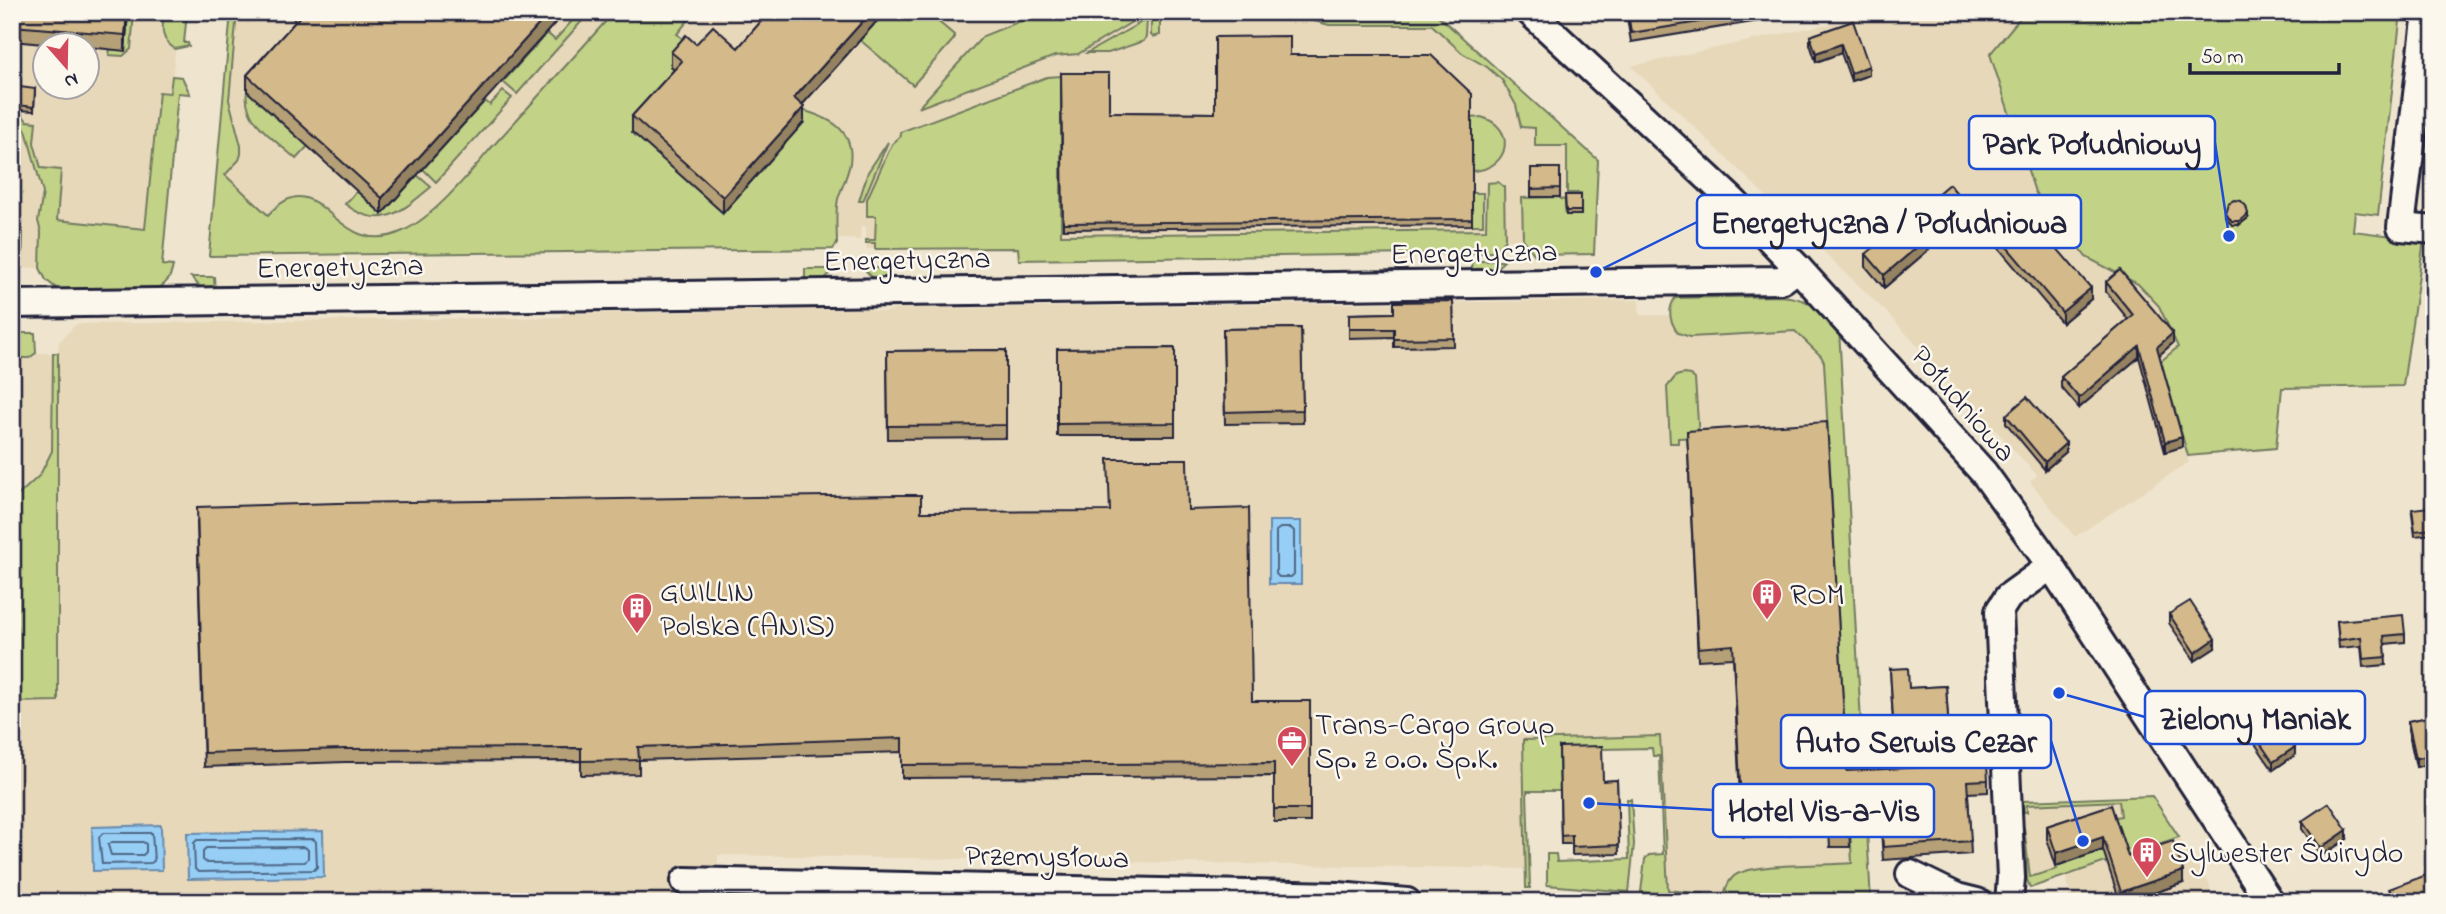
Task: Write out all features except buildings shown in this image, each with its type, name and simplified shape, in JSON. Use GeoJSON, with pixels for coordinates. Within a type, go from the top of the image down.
{"type":"FeatureCollection","features":[{"type":"Feature","properties":{"kind":"street","name":"Południowa"},"geometry":{"type":"LineString","coordinates":[[1530,12],[1733,201],[1798,268],[1984,473],[2051,566],[2270,902]]}},
{"type":"Feature","properties":{"kind":"street"},"geometry":{"type":"LineString","coordinates":[[2427,12],[2401,227],[2434,230]]}},
{"type":"Feature","properties":{"kind":"street","name":"Energetyczna"},"geometry":{"type":"LineString","coordinates":[[12,304],[1782,280],[1798,268]]}},
{"type":"Feature","properties":{"kind":"street"},"geometry":{"type":"LineString","coordinates":[[2009,902],[2011,877],[1999,611],[2008,597],[2051,566]]}},
{"type":"Feature","properties":{"kind":"street"},"geometry":{"type":"LineString","coordinates":[[1910,874],[1957,897],[1977,902]]}},
{"type":"Feature","properties":{"kind":"street","name":"Przemysłowa"},"geometry":{"type":"LineString","coordinates":[[685,881],[1317,895],[1406,902]]}},
{"type":"Feature","properties":{"kind":"shaded area"},"geometry":{"type":"Polygon","coordinates":[[[12,12],[179,12],[154,268],[19,268],[20,235],[12,205],[12,12]]]}},
{"type":"Feature","properties":{"kind":"shaded area"},"geometry":{"type":"Polygon","coordinates":[[[231,12],[1434,12],[1598,160],[1594,254],[1535,255],[1522,240],[1505,240],[1495,251],[1486,253],[1019,260],[1018,248],[866,249],[866,227],[861,226],[860,240],[838,239],[833,249],[209,256],[231,12]]]}},
{"type":"Feature","properties":{"kind":"shaded area"},"geometry":{"type":"Polygon","coordinates":[[[1884,12],[2025,12],[1991,54],[2035,192],[2086,257],[2138,284],[2159,306],[2178,347],[2161,361],[2189,462],[2075,537],[2030,482],[2037,475],[1884,310],[1631,66],[1884,12]]]}},
{"type":"Feature","properties":{"kind":"shaded area"},"geometry":{"type":"Polygon","coordinates":[[[1639,300],[1640,315],[1674,315],[1735,302],[1839,342],[1871,902],[1790,902],[1668,890],[1660,736],[1523,740],[1525,869],[718,855],[717,902],[12,902],[12,353],[58,353],[59,342],[76,324],[561,317],[562,314],[865,309],[883,312],[898,309],[1639,300]]]}},
{"type":"Feature","properties":{"kind":"shaded area"},"geometry":{"type":"Polygon","coordinates":[[[2152,796],[2210,885],[2211,902],[2070,902],[2067,876],[2030,888],[2027,879],[2023,801],[2152,796]]]}},
{"type":"Feature","properties":{"kind":"green space"},"geometry":{"type":"Polygon","coordinates":[[[128,12],[134,12],[131,49],[123,56],[109,55],[110,49],[125,50],[128,12]]]}},
{"type":"Feature","properties":{"kind":"green space"},"geometry":{"type":"Polygon","coordinates":[[[164,12],[187,12],[184,43],[189,46],[175,49],[164,37],[164,12]]]}},
{"type":"Feature","properties":{"kind":"green space"},"geometry":{"type":"Polygon","coordinates":[[[231,12],[237,12],[229,100],[241,154],[225,175],[268,215],[286,200],[302,197],[316,203],[360,234],[379,237],[403,231],[427,216],[451,194],[614,12],[695,12],[677,34],[701,55],[682,77],[722,212],[803,122],[799,109],[828,120],[843,132],[848,140],[850,163],[837,204],[837,244],[833,249],[209,256],[231,12]]]}},
{"type":"Feature","properties":{"kind":"green space"},"geometry":{"type":"Polygon","coordinates":[[[580,12],[590,12],[517,94],[503,82],[547,33],[555,40],[580,12]]]}},
{"type":"Feature","properties":{"kind":"green space"},"geometry":{"type":"Polygon","coordinates":[[[885,12],[927,12],[954,35],[954,39],[913,85],[860,40],[885,12]]]}},
{"type":"Feature","properties":{"kind":"green space"},"geometry":{"type":"Polygon","coordinates":[[[1043,12],[1074,12],[1079,16],[1082,12],[1147,13],[1078,54],[1055,56],[918,108],[983,36],[1043,12]]]}},
{"type":"Feature","properties":{"kind":"green space"},"geometry":{"type":"Polygon","coordinates":[[[1151,12],[1160,12],[1160,35],[1153,37],[1151,35],[1151,12]]]}},
{"type":"Feature","properties":{"kind":"green space"},"geometry":{"type":"Polygon","coordinates":[[[1245,12],[1434,12],[1598,160],[1594,254],[1535,255],[1523,240],[1522,198],[1560,197],[1565,200],[1566,215],[1581,215],[1581,193],[1567,193],[1567,146],[1535,146],[1535,128],[1521,127],[1516,105],[1502,80],[1487,67],[1462,53],[1432,25],[1329,25],[1296,16],[1245,16],[1245,12]]]}},
{"type":"Feature","properties":{"kind":"green space"},"geometry":{"type":"Polygon","coordinates":[[[2025,12],[2401,12],[2378,215],[2355,212],[2353,231],[2424,240],[2403,386],[2282,388],[2276,448],[2188,456],[2161,361],[2178,347],[2159,306],[2138,284],[2086,257],[2035,192],[1990,54],[2025,12]]]}},
{"type":"Feature","properties":{"kind":"green space"},"geometry":{"type":"Polygon","coordinates":[[[1147,19],[1144,41],[1108,53],[1087,53],[1147,19]]]}},
{"type":"Feature","properties":{"kind":"green space"},"geometry":{"type":"Polygon","coordinates":[[[172,76],[182,77],[190,94],[178,93],[162,265],[173,266],[168,280],[149,292],[60,291],[46,280],[40,268],[41,232],[38,221],[43,193],[26,130],[12,114],[12,79],[21,80],[18,110],[27,121],[36,122],[34,143],[41,168],[61,170],[57,220],[145,229],[159,92],[170,93],[172,76]]]}},
{"type":"Feature","properties":{"kind":"green space"},"geometry":{"type":"Polygon","coordinates":[[[1061,76],[1061,235],[1486,230],[1487,183],[1498,182],[1504,187],[1505,240],[1495,251],[1486,253],[1019,260],[1018,248],[875,249],[875,243],[866,243],[866,240],[875,240],[876,216],[867,216],[867,199],[892,144],[901,136],[900,132],[1047,77],[1061,76]]]}},
{"type":"Feature","properties":{"kind":"green space"},"geometry":{"type":"Polygon","coordinates":[[[247,91],[308,146],[296,159],[255,121],[247,102],[247,91]]]}},
{"type":"Feature","properties":{"kind":"green space"},"geometry":{"type":"Polygon","coordinates":[[[503,91],[512,98],[436,182],[423,169],[485,101],[490,105],[503,91]]]}},
{"type":"Feature","properties":{"kind":"green space"},"geometry":{"type":"Polygon","coordinates":[[[1481,117],[1500,129],[1505,147],[1495,163],[1472,171],[1472,118],[1481,117]]]}},
{"type":"Feature","properties":{"kind":"green space"},"geometry":{"type":"Polygon","coordinates":[[[888,142],[863,201],[859,201],[868,172],[888,142]]]}},
{"type":"Feature","properties":{"kind":"green space"},"geometry":{"type":"Polygon","coordinates":[[[417,175],[431,187],[391,215],[370,217],[345,204],[357,191],[382,214],[417,175]]]}},
{"type":"Feature","properties":{"kind":"green space"},"geometry":{"type":"Polygon","coordinates":[[[12,193],[23,234],[22,268],[19,268],[20,235],[12,205],[12,193]]]}},
{"type":"Feature","properties":{"kind":"green space"},"geometry":{"type":"Polygon","coordinates":[[[1472,193],[1483,193],[1483,225],[1472,225],[1472,193]]]}},
{"type":"Feature","properties":{"kind":"green space"},"geometry":{"type":"Polygon","coordinates":[[[1472,261],[1504,261],[1492,272],[1472,276],[1472,261]]]}},
{"type":"Feature","properties":{"kind":"green space"},"geometry":{"type":"Polygon","coordinates":[[[863,268],[888,268],[889,283],[875,280],[863,268]]]}},
{"type":"Feature","properties":{"kind":"green space"},"geometry":{"type":"Polygon","coordinates":[[[805,269],[835,269],[822,281],[805,285],[805,269]]]}},
{"type":"Feature","properties":{"kind":"green space"},"geometry":{"type":"Polygon","coordinates":[[[191,277],[214,277],[215,291],[202,289],[191,277]]]}},
{"type":"Feature","properties":{"kind":"green space"},"geometry":{"type":"Polygon","coordinates":[[[1781,296],[1807,302],[1839,329],[1871,902],[1723,902],[1729,883],[1742,872],[1771,867],[1852,863],[1824,362],[1795,331],[1690,337],[1678,333],[1670,316],[1675,298],[1781,296]]]}},
{"type":"Feature","properties":{"kind":"green space"},"geometry":{"type":"Polygon","coordinates":[[[12,333],[35,333],[36,353],[29,358],[12,358],[12,333]]]}},
{"type":"Feature","properties":{"kind":"green space"},"geometry":{"type":"Polygon","coordinates":[[[53,353],[58,353],[58,701],[12,702],[12,501],[40,475],[52,451],[53,353]]]}},
{"type":"Feature","properties":{"kind":"green space"},"geometry":{"type":"Polygon","coordinates":[[[1683,374],[1695,379],[1699,437],[1678,438],[1678,443],[1670,443],[1667,387],[1676,376],[1683,374]]]}},
{"type":"Feature","properties":{"kind":"green space"},"geometry":{"type":"Polygon","coordinates":[[[1660,736],[1668,890],[1704,894],[1703,902],[1671,902],[1665,895],[1641,892],[1645,859],[1649,855],[1663,854],[1659,756],[1653,756],[1652,748],[1602,749],[1560,755],[1560,791],[1527,791],[1530,888],[1526,888],[1523,740],[1660,736]]]}},
{"type":"Feature","properties":{"kind":"green space"},"geometry":{"type":"Polygon","coordinates":[[[2152,796],[2179,837],[2030,888],[2027,879],[2024,827],[2030,877],[2119,844],[2111,818],[2121,816],[2119,801],[2027,805],[2027,812],[2024,812],[2023,801],[2152,796]]]}},
{"type":"Feature","properties":{"kind":"green space"},"geometry":{"type":"Polygon","coordinates":[[[1627,799],[1631,799],[1634,844],[1629,892],[1547,885],[1547,854],[1556,854],[1557,862],[1629,859],[1627,799]]]}},
{"type":"Feature","properties":{"kind":"water"},"geometry":{"type":"Polygon","coordinates":[[[1269,521],[1301,521],[1301,584],[1269,584],[1269,521]]]}},
{"type":"Feature","properties":{"kind":"water"},"geometry":{"type":"Polygon","coordinates":[[[161,825],[162,870],[93,871],[92,827],[161,825]]]}},
{"type":"Feature","properties":{"kind":"water"},"geometry":{"type":"Polygon","coordinates":[[[323,831],[324,877],[188,879],[187,833],[323,831]]]}},
{"type":"Feature","properties":{"kind":"place","name":"Park Południowy"},"geometry":{"type":"Point","coordinates":[2229,236]}},
{"type":"Feature","properties":{"kind":"place","name":"Energetyczna / Południowa"},"geometry":{"type":"Point","coordinates":[1596,272]}},
{"type":"Feature","properties":{"kind":"place","name":"ROM"},"geometry":{"type":"Point","coordinates":[1767,621]}},
{"type":"Feature","properties":{"kind":"place","name":"GUILLIN Polska (ANIS)"},"geometry":{"type":"Point","coordinates":[637,635]}},
{"type":"Feature","properties":{"kind":"place","name":"Zielony Maniak"},"geometry":{"type":"Point","coordinates":[2059,693]}},
{"type":"Feature","properties":{"kind":"place","name":"Trans-Cargo Group Sp. z o.o. Sp.K."},"geometry":{"type":"Point","coordinates":[1292,768]}},
{"type":"Feature","properties":{"kind":"place","name":"Hotel Vis-a-Vis"},"geometry":{"type":"Point","coordinates":[1589,803]}},
{"type":"Feature","properties":{"kind":"place","name":"Auto Serwis Cezar"},"geometry":{"type":"Point","coordinates":[2083,841]}},
{"type":"Feature","properties":{"kind":"place","name":"Sylwester Świrydo"},"geometry":{"type":"Point","coordinates":[2147,879]}}]}
